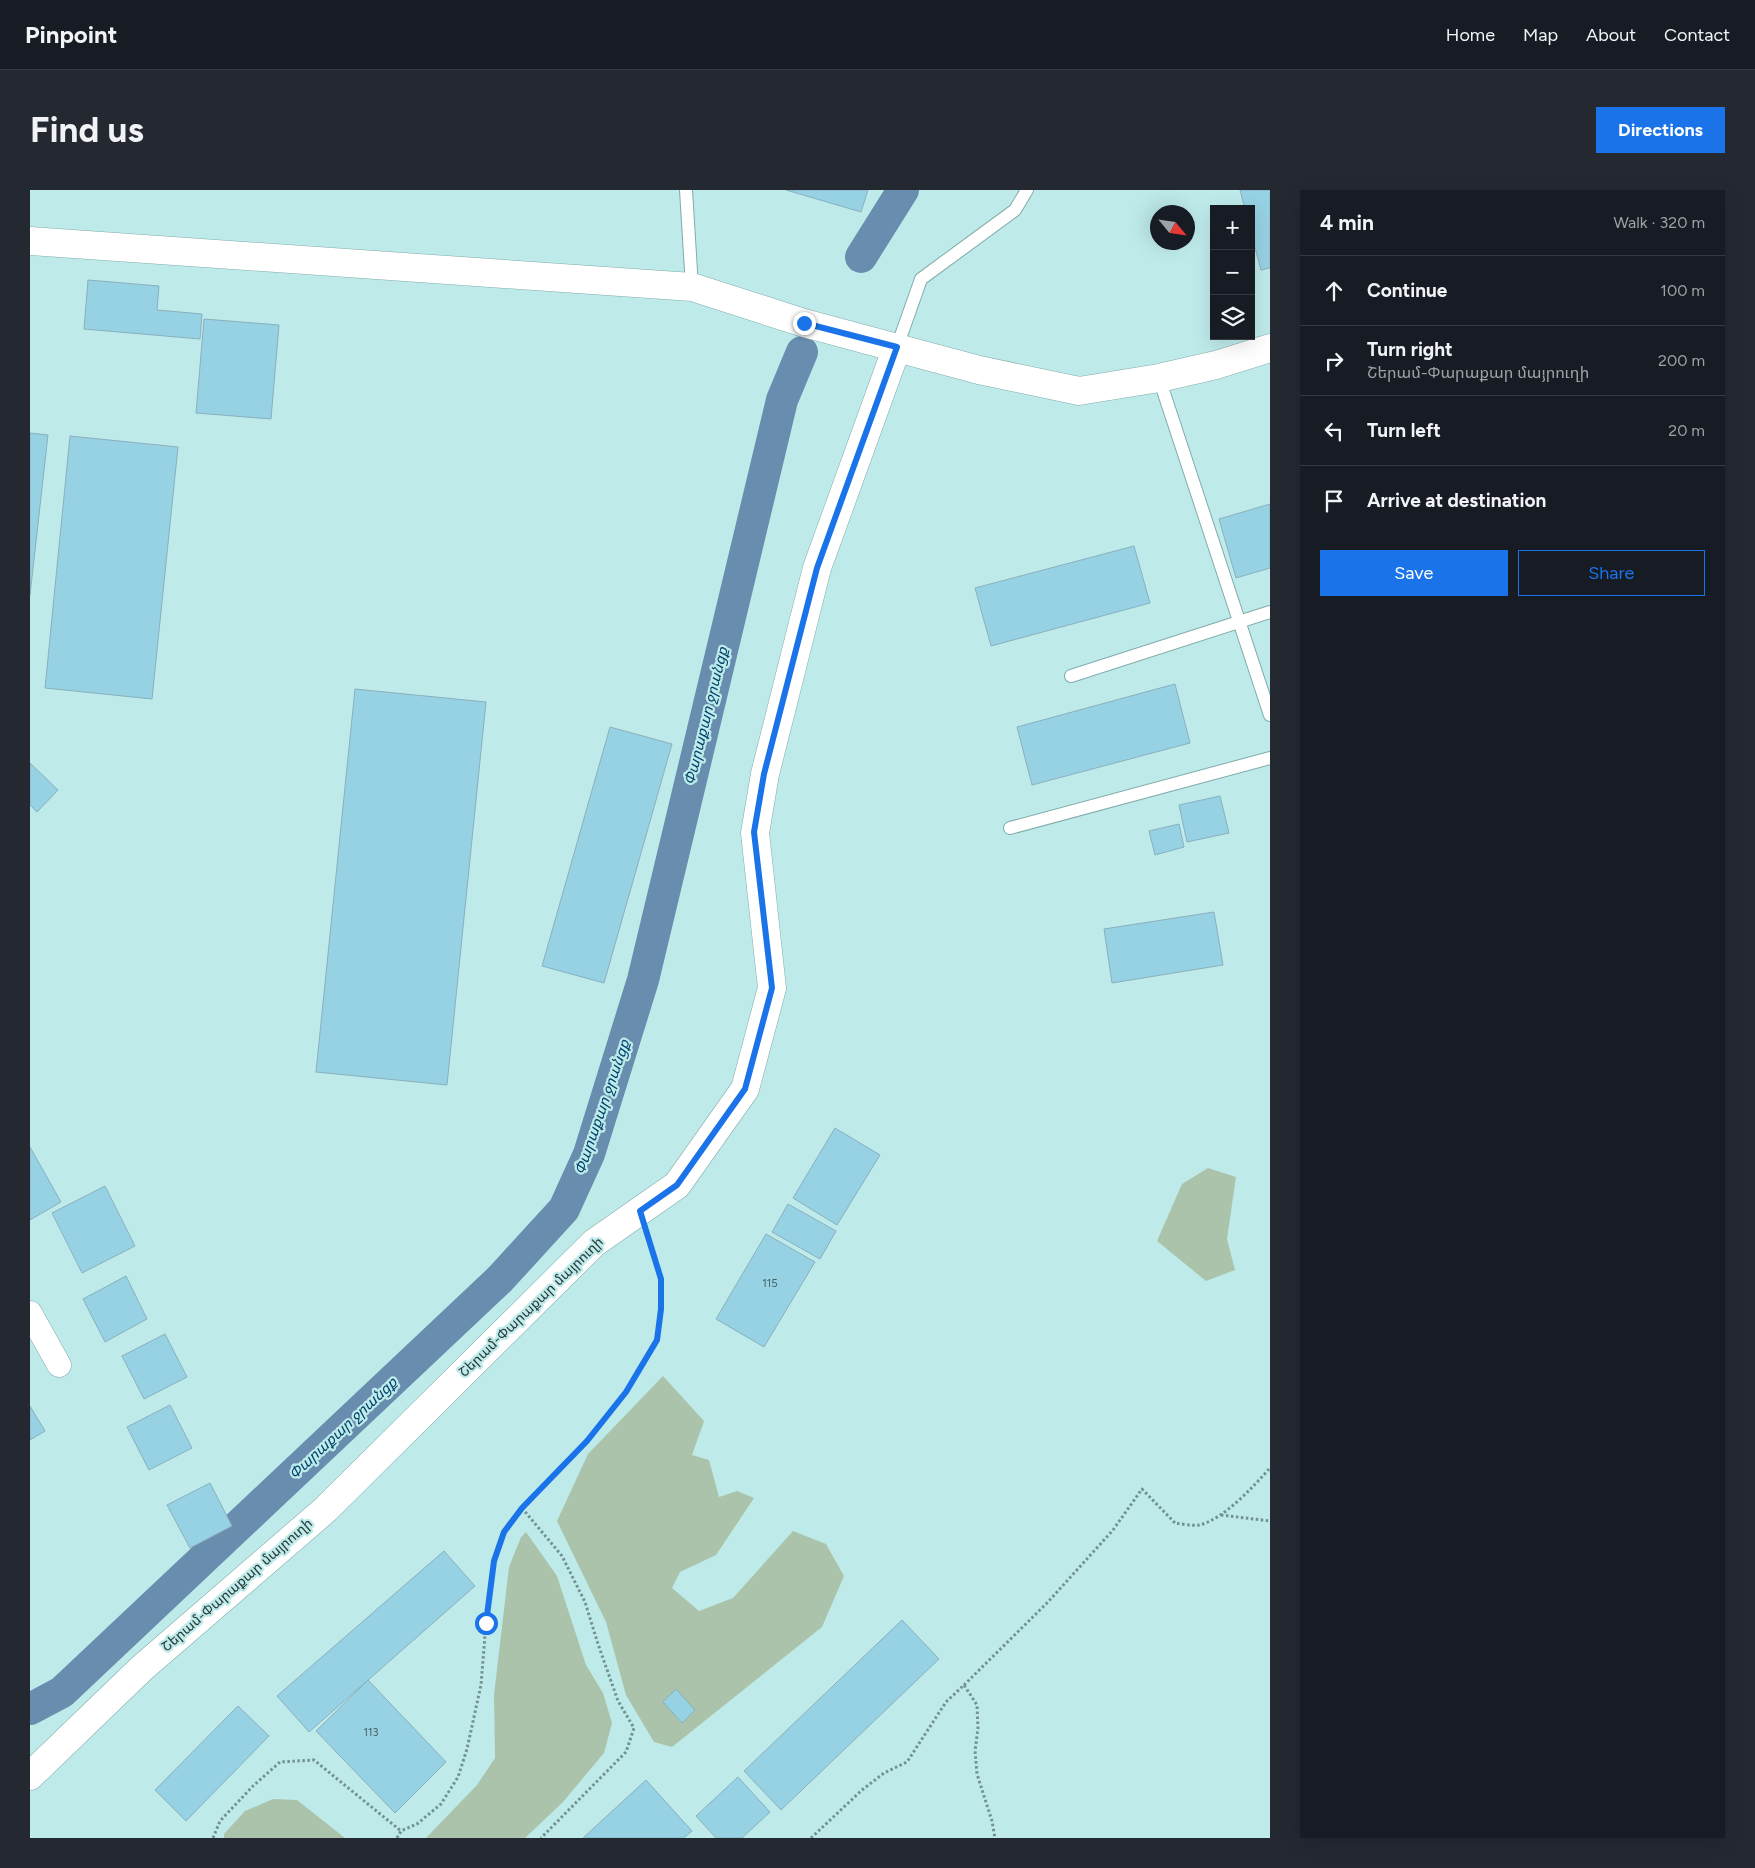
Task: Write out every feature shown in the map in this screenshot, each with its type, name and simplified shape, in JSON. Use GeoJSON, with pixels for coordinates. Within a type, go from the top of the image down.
{"type":"FeatureCollection","features":[{"type":"Feature","properties":{"kind":"street"},"geometry":{"type":"LineString","coordinates":[[30,241],[692,287],[804,323],[980,370],[1079,391],[1159,378],[1216,365],[1270,348]]}},
{"type":"Feature","properties":{"kind":"street","name":"Շերամ-Փարաքար մայրուղի"},"geometry":{"type":"LineString","coordinates":[[30,1776],[142,1668],[326,1509],[594,1243],[677,1185],[745,1089],[772,988],[754,832],[764,774],[817,568],[897,347]]}},
{"type":"Feature","properties":{"kind":"street"},"geometry":{"type":"LineString","coordinates":[[30,1313],[59,1365]]}},
{"type":"Feature","properties":{"kind":"lane"},"geometry":{"type":"LineString","coordinates":[[686,190],[692,287]]}},
{"type":"Feature","properties":{"kind":"lane"},"geometry":{"type":"LineString","coordinates":[[897,347],[921,279],[1015,210],[1027,190]]}},
{"type":"Feature","properties":{"kind":"lane"},"geometry":{"type":"LineString","coordinates":[[1159,378],[1270,715]]}},
{"type":"Feature","properties":{"kind":"lane"},"geometry":{"type":"LineString","coordinates":[[1071,676],[1270,612]]}},
{"type":"Feature","properties":{"kind":"lane"},"geometry":{"type":"LineString","coordinates":[[1010,828],[1270,758]]}},
{"type":"Feature","properties":{"kind":"path"},"geometry":{"type":"LineString","coordinates":[[396,1838],[401,1830],[417,1824],[441,1804],[458,1777],[467,1748],[481,1685],[494,1561],[504,1532],[522,1508],[587,1441],[626,1392],[657,1340],[661,1309],[661,1279],[640,1211]]}},
{"type":"Feature","properties":{"kind":"path"},"geometry":{"type":"LineString","coordinates":[[811,1838],[862,1790],[884,1773],[907,1762],[946,1702],[1048,1602],[1113,1530],[1142,1489],[1175,1523],[1198,1525],[1221,1515],[1239,1500],[1270,1468]]}},
{"type":"Feature","properties":{"kind":"path"},"geometry":{"type":"LineString","coordinates":[[522,1508],[562,1556],[585,1602],[618,1701],[634,1728],[626,1752],[541,1838]]}},
{"type":"Feature","properties":{"kind":"path"},"geometry":{"type":"LineString","coordinates":[[1221,1515],[1270,1520]]}},
{"type":"Feature","properties":{"kind":"path"},"geometry":{"type":"LineString","coordinates":[[964,1685],[977,1704],[978,1728],[975,1751],[977,1774],[992,1821],[995,1838]]}},
{"type":"Feature","properties":{"kind":"path"},"geometry":{"type":"LineString","coordinates":[[213,1838],[220,1821],[253,1786],[280,1762],[314,1760],[401,1830]]}},
{"type":"Feature","properties":{"kind":"green space"},"geometry":{"type":"Polygon","coordinates":[[[1208,1168],[1236,1177],[1227,1239],[1235,1270],[1206,1281],[1157,1241],[1182,1184],[1208,1168]]]}},
{"type":"Feature","properties":{"kind":"green space"},"geometry":{"type":"Polygon","coordinates":[[[663,1376],[704,1421],[692,1455],[709,1460],[719,1497],[737,1491],[754,1498],[716,1555],[680,1572],[672,1588],[699,1611],[733,1598],[793,1531],[826,1544],[844,1576],[822,1627],[672,1747],[654,1742],[626,1695],[606,1622],[557,1521],[588,1454],[663,1376]]]}},
{"type":"Feature","properties":{"kind":"green space"},"geometry":{"type":"Polygon","coordinates":[[[526,1532],[557,1576],[586,1665],[603,1693],[612,1723],[604,1753],[563,1802],[525,1838],[426,1838],[477,1785],[495,1758],[494,1695],[509,1567],[521,1537],[526,1532]]]}},
{"type":"Feature","properties":{"kind":"green space"},"geometry":{"type":"Polygon","coordinates":[[[273,1799],[297,1800],[345,1838],[224,1838],[224,1834],[245,1811],[273,1799]]]}},
{"type":"Feature","properties":{"kind":"building"},"geometry":{"type":"Polygon","coordinates":[[[786,190],[868,190],[861,212],[786,190]]]}},
{"type":"Feature","properties":{"kind":"building"},"geometry":{"type":"Polygon","coordinates":[[[1240,190],[1270,190],[1270,268],[1261,270],[1255,248],[1255,205],[1244,205],[1240,190]]]}},
{"type":"Feature","properties":{"kind":"building"},"geometry":{"type":"Polygon","coordinates":[[[88,280],[159,286],[157,310],[202,314],[200,339],[84,329],[88,280]]]}},
{"type":"Feature","properties":{"kind":"building"},"geometry":{"type":"Polygon","coordinates":[[[204,319],[279,325],[271,419],[196,413],[204,319]]]}},
{"type":"Feature","properties":{"kind":"building"},"geometry":{"type":"Polygon","coordinates":[[[30,433],[48,435],[30,595],[30,433]]]}},
{"type":"Feature","properties":{"kind":"building"},"geometry":{"type":"Polygon","coordinates":[[[70,436],[178,447],[152,699],[45,688],[70,436]]]}},
{"type":"Feature","properties":{"kind":"building"},"geometry":{"type":"Polygon","coordinates":[[[1270,504],[1270,568],[1236,578],[1219,519],[1270,504]]]}},
{"type":"Feature","properties":{"kind":"building"},"geometry":{"type":"Polygon","coordinates":[[[1134,546],[1150,603],[991,646],[975,588],[1134,546]]]}},
{"type":"Feature","properties":{"kind":"building"},"geometry":{"type":"Polygon","coordinates":[[[1175,684],[1190,743],[1032,785],[1017,727],[1175,684]]]}},
{"type":"Feature","properties":{"kind":"building"},"geometry":{"type":"Polygon","coordinates":[[[355,689],[486,702],[447,1085],[316,1072],[355,689]]]}},
{"type":"Feature","properties":{"kind":"building"},"geometry":{"type":"Polygon","coordinates":[[[610,727],[672,744],[604,983],[542,966],[610,727]]]}},
{"type":"Feature","properties":{"kind":"building"},"geometry":{"type":"Polygon","coordinates":[[[30,763],[58,790],[37,812],[30,805],[30,763]]]}},
{"type":"Feature","properties":{"kind":"building"},"geometry":{"type":"Polygon","coordinates":[[[1220,796],[1229,833],[1187,842],[1179,805],[1220,796]]]}},
{"type":"Feature","properties":{"kind":"building"},"geometry":{"type":"Polygon","coordinates":[[[1179,824],[1184,847],[1155,855],[1149,831],[1179,824]]]}},
{"type":"Feature","properties":{"kind":"building"},"geometry":{"type":"Polygon","coordinates":[[[1214,912],[1223,965],[1112,983],[1104,929],[1214,912]]]}},
{"type":"Feature","properties":{"kind":"building"},"geometry":{"type":"Polygon","coordinates":[[[835,1128],[880,1155],[837,1225],[793,1198],[835,1128]]]}},
{"type":"Feature","properties":{"kind":"building"},"geometry":{"type":"Polygon","coordinates":[[[30,1147],[61,1202],[30,1220],[30,1147]]]}},
{"type":"Feature","properties":{"kind":"building"},"geometry":{"type":"Polygon","coordinates":[[[105,1186],[135,1246],[82,1273],[52,1213],[105,1186]]]}},
{"type":"Feature","properties":{"kind":"building"},"geometry":{"type":"Polygon","coordinates":[[[788,1204],[836,1231],[820,1259],[772,1232],[788,1204]]]}},
{"type":"Feature","properties":{"kind":"building"},"geometry":{"type":"Polygon","coordinates":[[[766,1234],[815,1262],[764,1347],[716,1319],[766,1234]]]}},
{"type":"Feature","properties":{"kind":"building"},"geometry":{"type":"Polygon","coordinates":[[[126,1276],[147,1319],[105,1342],[83,1299],[126,1276]]]}},
{"type":"Feature","properties":{"kind":"building"},"geometry":{"type":"Polygon","coordinates":[[[165,1334],[187,1377],[144,1399],[122,1356],[165,1334]]]}},
{"type":"Feature","properties":{"kind":"building"},"geometry":{"type":"Polygon","coordinates":[[[170,1405],[192,1448],[149,1470],[127,1427],[170,1405]]]}},
{"type":"Feature","properties":{"kind":"building"},"geometry":{"type":"Polygon","coordinates":[[[30,1406],[45,1431],[30,1440],[30,1406]]]}},
{"type":"Feature","properties":{"kind":"building"},"geometry":{"type":"Polygon","coordinates":[[[210,1483],[232,1526],[190,1548],[167,1505],[210,1483]]]}},
{"type":"Feature","properties":{"kind":"building"},"geometry":{"type":"Polygon","coordinates":[[[444,1551],[475,1586],[309,1732],[277,1696],[444,1551]]]}},
{"type":"Feature","properties":{"kind":"building"},"geometry":{"type":"Polygon","coordinates":[[[902,1620],[939,1659],[781,1810],[744,1771],[902,1620]]]}},
{"type":"Feature","properties":{"kind":"building"},"geometry":{"type":"Polygon","coordinates":[[[368,1680],[446,1762],[395,1813],[316,1731],[368,1680]]]}},
{"type":"Feature","properties":{"kind":"building"},"geometry":{"type":"Polygon","coordinates":[[[676,1689],[695,1710],[682,1723],[663,1702],[676,1689]]]}},
{"type":"Feature","properties":{"kind":"building"},"geometry":{"type":"Polygon","coordinates":[[[238,1706],[269,1736],[186,1821],[155,1790],[238,1706]]]}},
{"type":"Feature","properties":{"kind":"building"},"geometry":{"type":"Polygon","coordinates":[[[738,1777],[770,1812],[742,1838],[716,1838],[696,1816],[738,1777]]]}},
{"type":"Feature","properties":{"kind":"building"},"geometry":{"type":"Polygon","coordinates":[[[646,1780],[692,1831],[684,1838],[583,1838],[646,1780]]]}},
{"type":"Feature","properties":{"kind":"waterway","name":"Փարաքար ջրանցք"},"geometry":{"type":"LineString","coordinates":[[861,257],[903,190]]}},
{"type":"Feature","properties":{"kind":"waterway","name":"Փարաքար ջրանցք"},"geometry":{"type":"LineString","coordinates":[[30,1709],[62,1692],[500,1279],[564,1209],[589,1154],[643,980],[782,400],[802,352]]}},
{"type":"Feature","properties":{"kind":"route"},"geometry":{"type":"LineString","coordinates":[[486,1623],[494,1561],[504,1532],[522,1508],[587,1441],[626,1392],[657,1340],[661,1309],[661,1279],[640,1211],[677,1185],[745,1089],[772,988],[754,832],[764,774],[817,568],[897,347],[804,323]]}}]}
